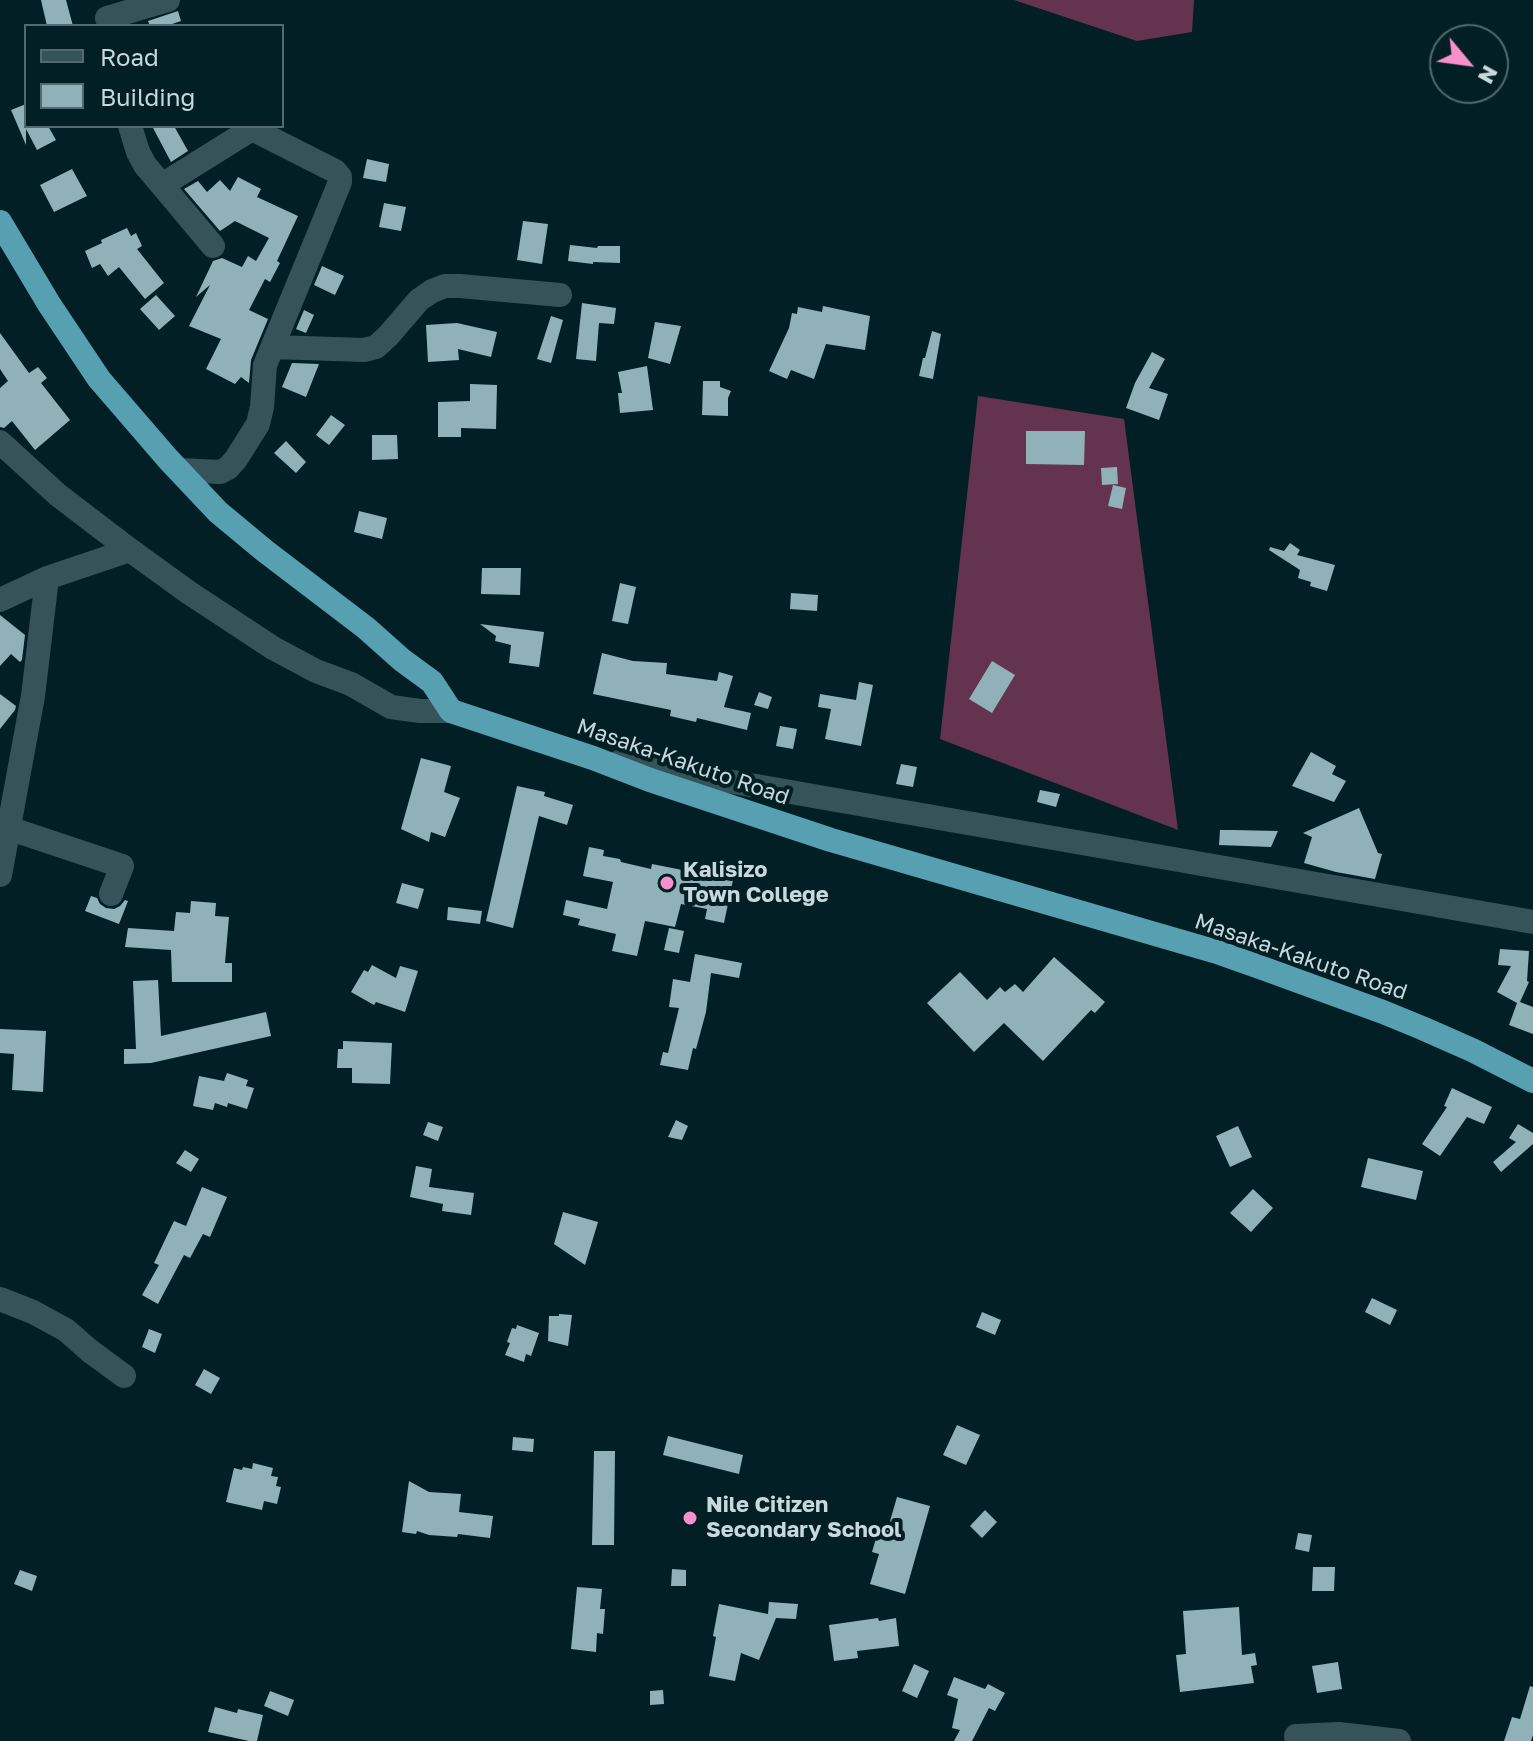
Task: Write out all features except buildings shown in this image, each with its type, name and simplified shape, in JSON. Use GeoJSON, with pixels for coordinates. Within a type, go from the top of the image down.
{"type":"FeatureCollection","features":[{"type":"Feature","properties":{"kind":"highway"},"geometry":{"type":"LineString","coordinates":[[0,222],[99,379],[179,470],[218,512],[432,682],[451,711]]}},
{"type":"Feature","properties":{"kind":"highway","name":"Masaka-Kakuto Road"},"geometry":{"type":"LineString","coordinates":[[451,711],[831,840],[1229,956],[1396,1017],[1533,1081]]}},
{"type":"Feature","properties":{"kind":"street"},"geometry":{"type":"LineString","coordinates":[[106,15],[168,0]]}},
{"type":"Feature","properties":{"kind":"street"},"geometry":{"type":"LineString","coordinates":[[131,128],[145,165],[213,246]]}},
{"type":"Feature","properties":{"kind":"street"},"geometry":{"type":"LineString","coordinates":[[162,185],[254,130],[335,171],[340,177],[265,365],[258,424],[228,468],[220,472],[179,470]]}},
{"type":"Feature","properties":{"kind":"street"},"geometry":{"type":"LineString","coordinates":[[273,347],[364,350],[376,347],[419,300],[445,286],[560,295]]}},
{"type":"Feature","properties":{"kind":"street"},"geometry":{"type":"LineString","coordinates":[[0,442],[58,495],[130,550],[273,648],[316,671],[351,684],[391,707],[451,711]]}},
{"type":"Feature","properties":{"kind":"street"},"geometry":{"type":"LineString","coordinates":[[0,600],[47,578],[130,550]]}},
{"type":"Feature","properties":{"kind":"street"},"geometry":{"type":"LineString","coordinates":[[1,869],[33,696],[47,578]]}},
{"type":"Feature","properties":{"kind":"street"},"geometry":{"type":"LineString","coordinates":[[593,758],[1533,922]]}},
{"type":"Feature","properties":{"kind":"street"},"geometry":{"type":"LineString","coordinates":[[8,828],[122,866],[111,894]]}},
{"type":"Feature","properties":{"kind":"street"},"geometry":{"type":"LineString","coordinates":[[0,1299],[66,1330],[124,1376]]}},
{"type":"Feature","properties":{"kind":"street"},"geometry":{"type":"LineString","coordinates":[[1291,1739],[1339,1734],[1399,1741]]}},
{"type":"Feature","properties":{"kind":"shaded area"},"geometry":{"type":"Polygon","coordinates":[[[1014,0],[1194,0],[1192,32],[1137,41],[1014,0]]]}},
{"type":"Feature","properties":{"kind":"shaded area"},"geometry":{"type":"Polygon","coordinates":[[[978,396],[1124,419],[1178,830],[940,739],[978,396]]]}},
{"type":"Feature","properties":{"kind":"place","name":"Kalisizo Town College"},"geometry":{"type":"Point","coordinates":[667,883]}},
{"type":"Feature","properties":{"kind":"place","name":"Nile Citizen Secondary School"},"geometry":{"type":"Point","coordinates":[690,1518]}}]}
